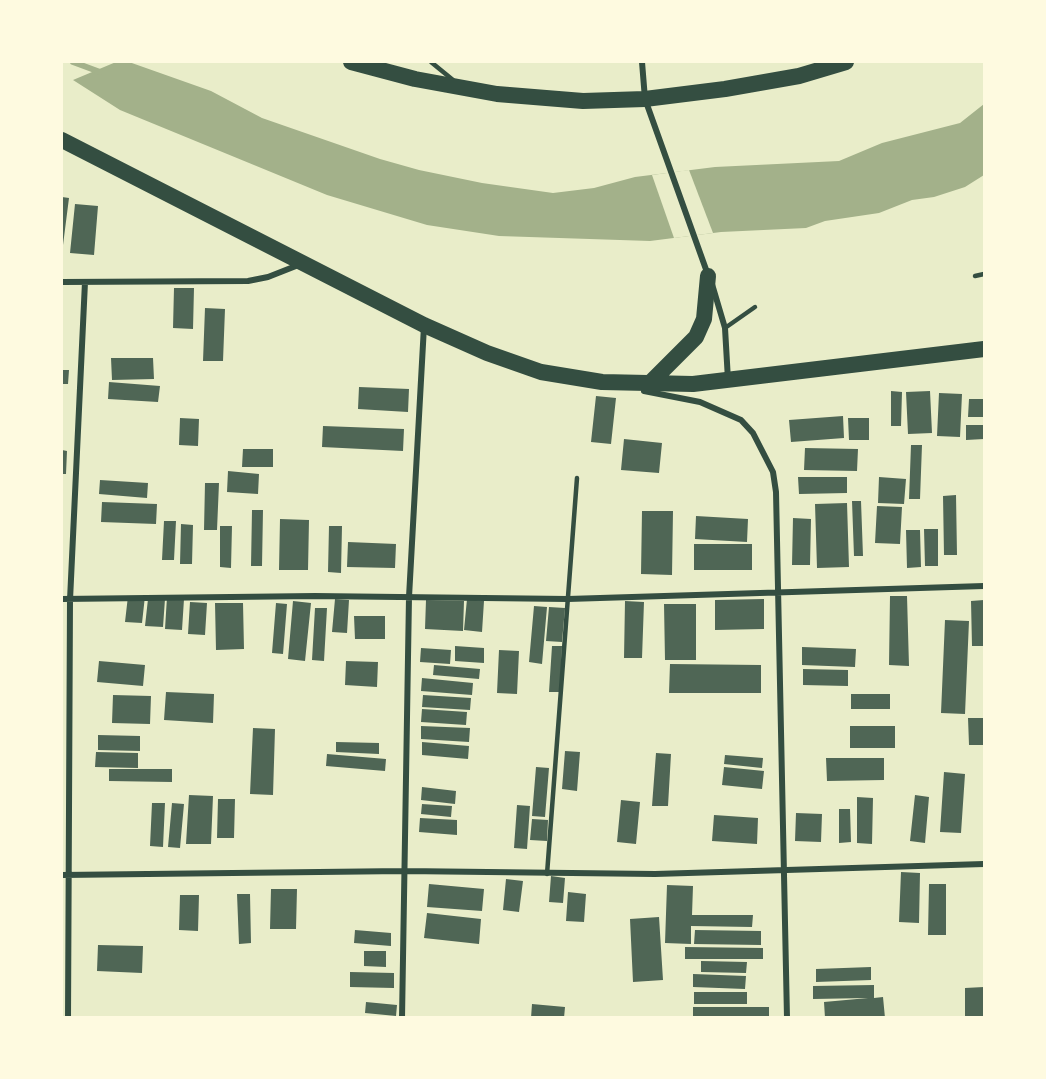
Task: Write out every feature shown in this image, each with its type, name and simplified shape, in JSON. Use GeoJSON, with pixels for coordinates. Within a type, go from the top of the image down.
{"type":"FeatureCollection","features":[{"type":"Feature","properties":{"kind":"highway"},"geometry":{"type":"LineString","coordinates":[[351,62],[415,80],[461,88],[540,99],[583,101],[645,99],[767,82],[799,76],[846,62]]}},
{"type":"Feature","properties":{"kind":"highway"},"geometry":{"type":"LineString","coordinates":[[62,140],[424,325],[487,353],[541,372],[602,382],[648,385],[729,381],[984,348]]}},
{"type":"Feature","properties":{"kind":"highway"},"geometry":{"type":"LineString","coordinates":[[648,385],[696,337],[704,319],[706,270]]}},
{"type":"Feature","properties":{"kind":"street"},"geometry":{"type":"LineString","coordinates":[[642,62],[645,99],[725,328],[729,381]]}},
{"type":"Feature","properties":{"kind":"street"},"geometry":{"type":"LineString","coordinates":[[62,282],[248,281],[268,277],[303,264]]}},
{"type":"Feature","properties":{"kind":"street"},"geometry":{"type":"LineString","coordinates":[[68,1017],[70,600],[85,282]]}},
{"type":"Feature","properties":{"kind":"street"},"geometry":{"type":"LineString","coordinates":[[402,1017],[409,597],[424,325]]}},
{"type":"Feature","properties":{"kind":"street"},"geometry":{"type":"LineString","coordinates":[[602,382],[700,402],[741,420],[753,433],[773,472],[776,492],[787,1017]]}},
{"type":"Feature","properties":{"kind":"street"},"geometry":{"type":"LineString","coordinates":[[62,599],[409,597],[568,599],[984,586]]}},
{"type":"Feature","properties":{"kind":"street"},"geometry":{"type":"LineString","coordinates":[[62,874],[404,871],[547,874],[784,871],[984,864]]}},
{"type":"Feature","properties":{"kind":"lane"},"geometry":{"type":"LineString","coordinates":[[430,62],[461,88]]}},
{"type":"Feature","properties":{"kind":"lane"},"geometry":{"type":"LineString","coordinates":[[975,276],[984,274]]}},
{"type":"Feature","properties":{"kind":"lane"},"geometry":{"type":"LineString","coordinates":[[725,328],[754,307]]}},
{"type":"Feature","properties":{"kind":"lane"},"geometry":{"type":"LineString","coordinates":[[547,874],[577,478]]}},
{"type":"Feature","properties":{"kind":"shaded area"},"geometry":{"type":"Polygon","coordinates":[[[116,62],[129,62],[211,91],[262,118],[380,159],[482,183],[553,193],[594,188],[635,177],[715,167],[839,161],[882,143],[960,123],[984,104],[984,175],[965,187],[934,197],[912,200],[879,213],[825,221],[806,228],[721,232],[650,241],[499,236],[427,225],[327,195],[120,110],[73,80],[116,62]]]}},
{"type":"Feature","properties":{"kind":"pier"},"geometry":{"type":"Polygon","coordinates":[[[689,170],[713,233],[674,238],[652,175],[689,170]]]}},
{"type":"Feature","properties":{"kind":"building"},"geometry":{"type":"Polygon","coordinates":[[[62,197],[69,198],[63,245],[62,245],[62,197]]]}},
{"type":"Feature","properties":{"kind":"building"},"geometry":{"type":"Polygon","coordinates":[[[75,204],[98,206],[94,255],[70,253],[75,204]]]}},
{"type":"Feature","properties":{"kind":"building"},"geometry":{"type":"Polygon","coordinates":[[[174,288],[194,288],[193,329],[173,328],[174,288]]]}},
{"type":"Feature","properties":{"kind":"building"},"geometry":{"type":"Polygon","coordinates":[[[205,308],[225,309],[223,361],[203,361],[205,308]]]}},
{"type":"Feature","properties":{"kind":"building"},"geometry":{"type":"Polygon","coordinates":[[[111,358],[153,358],[154,379],[112,380],[111,358]]]}},
{"type":"Feature","properties":{"kind":"building"},"geometry":{"type":"Polygon","coordinates":[[[62,370],[69,370],[68,384],[62,384],[62,370]]]}},
{"type":"Feature","properties":{"kind":"building"},"geometry":{"type":"Polygon","coordinates":[[[109,382],[160,386],[158,402],[108,399],[109,382]]]}},
{"type":"Feature","properties":{"kind":"building"},"geometry":{"type":"Polygon","coordinates":[[[359,387],[409,389],[408,412],[358,409],[359,387]]]}},
{"type":"Feature","properties":{"kind":"building"},"geometry":{"type":"Polygon","coordinates":[[[891,391],[902,392],[901,426],[891,426],[891,391]]]}},
{"type":"Feature","properties":{"kind":"building"},"geometry":{"type":"Polygon","coordinates":[[[930,391],[932,433],[908,434],[906,392],[930,391]]]}},
{"type":"Feature","properties":{"kind":"building"},"geometry":{"type":"Polygon","coordinates":[[[939,393],[962,394],[960,437],[937,436],[939,393]]]}},
{"type":"Feature","properties":{"kind":"building"},"geometry":{"type":"Polygon","coordinates":[[[596,396],[616,398],[611,444],[591,442],[596,396]]]}},
{"type":"Feature","properties":{"kind":"building"},"geometry":{"type":"Polygon","coordinates":[[[969,399],[984,399],[984,417],[968,417],[969,399]]]}},
{"type":"Feature","properties":{"kind":"building"},"geometry":{"type":"Polygon","coordinates":[[[843,416],[844,438],[791,442],[789,420],[843,416]]]}},
{"type":"Feature","properties":{"kind":"building"},"geometry":{"type":"Polygon","coordinates":[[[180,418],[199,419],[198,446],[179,445],[180,418]]]}},
{"type":"Feature","properties":{"kind":"building"},"geometry":{"type":"Polygon","coordinates":[[[848,418],[869,418],[869,440],[849,440],[848,418]]]}},
{"type":"Feature","properties":{"kind":"building"},"geometry":{"type":"Polygon","coordinates":[[[966,425],[984,425],[984,439],[966,440],[966,425]]]}},
{"type":"Feature","properties":{"kind":"building"},"geometry":{"type":"Polygon","coordinates":[[[323,426],[404,429],[403,451],[322,447],[323,426]]]}},
{"type":"Feature","properties":{"kind":"building"},"geometry":{"type":"Polygon","coordinates":[[[624,439],[662,443],[659,473],[621,470],[624,439]]]}},
{"type":"Feature","properties":{"kind":"building"},"geometry":{"type":"Polygon","coordinates":[[[911,445],[922,445],[920,499],[909,499],[911,445]]]}},
{"type":"Feature","properties":{"kind":"building"},"geometry":{"type":"Polygon","coordinates":[[[805,448],[858,449],[857,471],[804,470],[805,448]]]}},
{"type":"Feature","properties":{"kind":"building"},"geometry":{"type":"Polygon","coordinates":[[[243,449],[273,449],[273,467],[242,467],[243,449]]]}},
{"type":"Feature","properties":{"kind":"building"},"geometry":{"type":"Polygon","coordinates":[[[62,450],[67,451],[66,474],[62,474],[62,450]]]}},
{"type":"Feature","properties":{"kind":"building"},"geometry":{"type":"Polygon","coordinates":[[[228,471],[259,474],[258,494],[227,492],[228,471]]]}},
{"type":"Feature","properties":{"kind":"building"},"geometry":{"type":"Polygon","coordinates":[[[798,477],[847,477],[847,493],[799,494],[798,477]]]}},
{"type":"Feature","properties":{"kind":"building"},"geometry":{"type":"Polygon","coordinates":[[[879,477],[906,479],[904,504],[878,503],[879,477]]]}},
{"type":"Feature","properties":{"kind":"building"},"geometry":{"type":"Polygon","coordinates":[[[100,480],[148,483],[147,498],[99,494],[100,480]]]}},
{"type":"Feature","properties":{"kind":"building"},"geometry":{"type":"Polygon","coordinates":[[[205,483],[219,483],[217,530],[204,530],[205,483]]]}},
{"type":"Feature","properties":{"kind":"building"},"geometry":{"type":"Polygon","coordinates":[[[956,495],[957,555],[944,555],[943,496],[956,495]]]}},
{"type":"Feature","properties":{"kind":"building"},"geometry":{"type":"Polygon","coordinates":[[[852,501],[861,501],[863,556],[854,556],[852,501]]]}},
{"type":"Feature","properties":{"kind":"building"},"geometry":{"type":"Polygon","coordinates":[[[102,502],[157,504],[156,524],[101,522],[102,502]]]}},
{"type":"Feature","properties":{"kind":"building"},"geometry":{"type":"Polygon","coordinates":[[[847,503],[849,567],[817,568],[815,504],[847,503]]]}},
{"type":"Feature","properties":{"kind":"building"},"geometry":{"type":"Polygon","coordinates":[[[877,506],[902,507],[900,544],[875,543],[877,506]]]}},
{"type":"Feature","properties":{"kind":"building"},"geometry":{"type":"Polygon","coordinates":[[[252,510],[263,510],[262,566],[251,566],[252,510]]]}},
{"type":"Feature","properties":{"kind":"building"},"geometry":{"type":"Polygon","coordinates":[[[642,511],[673,511],[672,575],[641,574],[642,511]]]}},
{"type":"Feature","properties":{"kind":"building"},"geometry":{"type":"Polygon","coordinates":[[[696,516],[748,519],[747,542],[695,539],[696,516]]]}},
{"type":"Feature","properties":{"kind":"building"},"geometry":{"type":"Polygon","coordinates":[[[793,518],[811,519],[810,565],[792,565],[793,518]]]}},
{"type":"Feature","properties":{"kind":"building"},"geometry":{"type":"Polygon","coordinates":[[[280,519],[309,520],[308,570],[279,570],[280,519]]]}},
{"type":"Feature","properties":{"kind":"building"},"geometry":{"type":"Polygon","coordinates":[[[164,521],[176,521],[174,560],[162,560],[164,521]]]}},
{"type":"Feature","properties":{"kind":"building"},"geometry":{"type":"Polygon","coordinates":[[[181,524],[193,525],[192,564],[180,564],[181,524]]]}},
{"type":"Feature","properties":{"kind":"building"},"geometry":{"type":"Polygon","coordinates":[[[220,526],[232,526],[231,568],[220,567],[220,526]]]}},
{"type":"Feature","properties":{"kind":"building"},"geometry":{"type":"Polygon","coordinates":[[[329,526],[342,526],[341,573],[328,572],[329,526]]]}},
{"type":"Feature","properties":{"kind":"building"},"geometry":{"type":"Polygon","coordinates":[[[924,529],[938,529],[938,566],[925,566],[924,529]]]}},
{"type":"Feature","properties":{"kind":"building"},"geometry":{"type":"Polygon","coordinates":[[[906,530],[920,530],[921,567],[907,568],[906,530]]]}},
{"type":"Feature","properties":{"kind":"building"},"geometry":{"type":"Polygon","coordinates":[[[348,542],[396,544],[395,568],[347,567],[348,542]]]}},
{"type":"Feature","properties":{"kind":"building"},"geometry":{"type":"Polygon","coordinates":[[[694,544],[752,544],[752,570],[694,570],[694,544]]]}},
{"type":"Feature","properties":{"kind":"building"},"geometry":{"type":"Polygon","coordinates":[[[128,596],[145,596],[142,623],[125,622],[128,596]]]}},
{"type":"Feature","properties":{"kind":"building"},"geometry":{"type":"Polygon","coordinates":[[[890,596],[907,596],[909,666],[889,665],[890,596]]]}},
{"type":"Feature","properties":{"kind":"building"},"geometry":{"type":"Polygon","coordinates":[[[167,597],[184,599],[182,630],[165,629],[167,597]]]}},
{"type":"Feature","properties":{"kind":"building"},"geometry":{"type":"Polygon","coordinates":[[[148,599],[165,599],[163,627],[145,626],[148,599]]]}},
{"type":"Feature","properties":{"kind":"building"},"geometry":{"type":"Polygon","coordinates":[[[335,599],[349,600],[347,633],[332,632],[335,599]]]}},
{"type":"Feature","properties":{"kind":"building"},"geometry":{"type":"Polygon","coordinates":[[[467,599],[484,601],[482,632],[464,630],[467,599]]]}},
{"type":"Feature","properties":{"kind":"building"},"geometry":{"type":"Polygon","coordinates":[[[764,599],[764,629],[715,630],[715,600],[764,599]]]}},
{"type":"Feature","properties":{"kind":"building"},"geometry":{"type":"Polygon","coordinates":[[[426,600],[464,601],[463,631],[425,629],[426,600]]]}},
{"type":"Feature","properties":{"kind":"building"},"geometry":{"type":"Polygon","coordinates":[[[984,600],[984,646],[972,646],[971,601],[984,600]]]}},
{"type":"Feature","properties":{"kind":"building"},"geometry":{"type":"Polygon","coordinates":[[[293,601],[311,603],[305,661],[288,659],[293,601]]]}},
{"type":"Feature","properties":{"kind":"building"},"geometry":{"type":"Polygon","coordinates":[[[625,601],[644,602],[642,658],[624,658],[625,601]]]}},
{"type":"Feature","properties":{"kind":"building"},"geometry":{"type":"Polygon","coordinates":[[[190,602],[207,603],[205,635],[188,634],[190,602]]]}},
{"type":"Feature","properties":{"kind":"building"},"geometry":{"type":"Polygon","coordinates":[[[215,603],[243,603],[244,649],[216,650],[215,603]]]}},
{"type":"Feature","properties":{"kind":"building"},"geometry":{"type":"Polygon","coordinates":[[[276,603],[287,604],[283,654],[272,653],[276,603]]]}},
{"type":"Feature","properties":{"kind":"building"},"geometry":{"type":"Polygon","coordinates":[[[664,604],[696,604],[696,660],[665,660],[664,604]]]}},
{"type":"Feature","properties":{"kind":"building"},"geometry":{"type":"Polygon","coordinates":[[[534,606],[547,607],[542,664],[529,662],[534,606]]]}},
{"type":"Feature","properties":{"kind":"building"},"geometry":{"type":"Polygon","coordinates":[[[549,607],[565,608],[562,642],[546,641],[549,607]]]}},
{"type":"Feature","properties":{"kind":"building"},"geometry":{"type":"Polygon","coordinates":[[[315,608],[327,608],[324,661],[312,660],[315,608]]]}},
{"type":"Feature","properties":{"kind":"building"},"geometry":{"type":"Polygon","coordinates":[[[354,616],[385,616],[385,639],[355,639],[354,616]]]}},
{"type":"Feature","properties":{"kind":"building"},"geometry":{"type":"Polygon","coordinates":[[[945,620],[969,621],[965,714],[941,713],[945,620]]]}},
{"type":"Feature","properties":{"kind":"building"},"geometry":{"type":"Polygon","coordinates":[[[455,646],[484,648],[484,663],[455,661],[455,646]]]}},
{"type":"Feature","properties":{"kind":"building"},"geometry":{"type":"Polygon","coordinates":[[[552,646],[562,646],[560,692],[549,692],[552,646]]]}},
{"type":"Feature","properties":{"kind":"building"},"geometry":{"type":"Polygon","coordinates":[[[802,647],[856,649],[855,667],[802,665],[802,647]]]}},
{"type":"Feature","properties":{"kind":"building"},"geometry":{"type":"Polygon","coordinates":[[[421,648],[451,650],[450,664],[420,662],[421,648]]]}},
{"type":"Feature","properties":{"kind":"building"},"geometry":{"type":"Polygon","coordinates":[[[499,650],[519,651],[517,694],[497,693],[499,650]]]}},
{"type":"Feature","properties":{"kind":"building"},"geometry":{"type":"Polygon","coordinates":[[[99,661],[145,665],[143,686],[97,682],[99,661]]]}},
{"type":"Feature","properties":{"kind":"building"},"geometry":{"type":"Polygon","coordinates":[[[346,661],[378,662],[377,687],[345,685],[346,661]]]}},
{"type":"Feature","properties":{"kind":"building"},"geometry":{"type":"Polygon","coordinates":[[[670,664],[761,665],[761,693],[669,693],[670,664]]]}},
{"type":"Feature","properties":{"kind":"building"},"geometry":{"type":"Polygon","coordinates":[[[434,665],[480,669],[479,679],[433,675],[434,665]]]}},
{"type":"Feature","properties":{"kind":"building"},"geometry":{"type":"Polygon","coordinates":[[[803,669],[848,670],[848,686],[803,685],[803,669]]]}},
{"type":"Feature","properties":{"kind":"building"},"geometry":{"type":"Polygon","coordinates":[[[422,678],[473,683],[472,695],[421,691],[422,678]]]}},
{"type":"Feature","properties":{"kind":"building"},"geometry":{"type":"Polygon","coordinates":[[[166,692],[214,694],[213,723],[164,720],[166,692]]]}},
{"type":"Feature","properties":{"kind":"building"},"geometry":{"type":"Polygon","coordinates":[[[851,694],[890,694],[890,709],[851,709],[851,694]]]}},
{"type":"Feature","properties":{"kind":"building"},"geometry":{"type":"Polygon","coordinates":[[[113,695],[151,696],[150,724],[112,723],[113,695]]]}},
{"type":"Feature","properties":{"kind":"building"},"geometry":{"type":"Polygon","coordinates":[[[423,695],[471,698],[470,710],[422,707],[423,695]]]}},
{"type":"Feature","properties":{"kind":"building"},"geometry":{"type":"Polygon","coordinates":[[[422,709],[467,712],[466,725],[421,722],[422,709]]]}},
{"type":"Feature","properties":{"kind":"building"},"geometry":{"type":"Polygon","coordinates":[[[968,718],[984,718],[984,745],[969,745],[968,718]]]}},
{"type":"Feature","properties":{"kind":"building"},"geometry":{"type":"Polygon","coordinates":[[[421,726],[470,728],[469,742],[421,739],[421,726]]]}},
{"type":"Feature","properties":{"kind":"building"},"geometry":{"type":"Polygon","coordinates":[[[850,726],[895,726],[895,748],[850,748],[850,726]]]}},
{"type":"Feature","properties":{"kind":"building"},"geometry":{"type":"Polygon","coordinates":[[[253,728],[275,729],[273,795],[250,794],[253,728]]]}},
{"type":"Feature","properties":{"kind":"building"},"geometry":{"type":"Polygon","coordinates":[[[98,735],[140,736],[140,751],[98,750],[98,735]]]}},
{"type":"Feature","properties":{"kind":"building"},"geometry":{"type":"Polygon","coordinates":[[[336,742],[379,743],[379,754],[336,752],[336,742]]]}},
{"type":"Feature","properties":{"kind":"building"},"geometry":{"type":"Polygon","coordinates":[[[422,742],[469,746],[468,759],[422,755],[422,742]]]}},
{"type":"Feature","properties":{"kind":"building"},"geometry":{"type":"Polygon","coordinates":[[[565,751],[580,752],[577,791],[562,789],[565,751]]]}},
{"type":"Feature","properties":{"kind":"building"},"geometry":{"type":"Polygon","coordinates":[[[96,752],[138,753],[138,768],[95,767],[96,752]]]}},
{"type":"Feature","properties":{"kind":"building"},"geometry":{"type":"Polygon","coordinates":[[[656,753],[671,754],[668,806],[652,806],[656,753]]]}},
{"type":"Feature","properties":{"kind":"building"},"geometry":{"type":"Polygon","coordinates":[[[327,754],[386,759],[385,771],[326,766],[327,754]]]}},
{"type":"Feature","properties":{"kind":"building"},"geometry":{"type":"Polygon","coordinates":[[[725,755],[763,758],[762,768],[724,764],[725,755]]]}},
{"type":"Feature","properties":{"kind":"building"},"geometry":{"type":"Polygon","coordinates":[[[826,758],[884,758],[884,780],[827,781],[826,758]]]}},
{"type":"Feature","properties":{"kind":"building"},"geometry":{"type":"Polygon","coordinates":[[[536,767],[549,768],[545,817],[532,816],[536,767]]]}},
{"type":"Feature","properties":{"kind":"building"},"geometry":{"type":"Polygon","coordinates":[[[724,767],[764,771],[762,789],[722,785],[724,767]]]}},
{"type":"Feature","properties":{"kind":"building"},"geometry":{"type":"Polygon","coordinates":[[[109,769],[172,769],[172,782],[109,781],[109,769]]]}},
{"type":"Feature","properties":{"kind":"building"},"geometry":{"type":"Polygon","coordinates":[[[944,772],[965,774],[961,833],[940,832],[944,772]]]}},
{"type":"Feature","properties":{"kind":"building"},"geometry":{"type":"Polygon","coordinates":[[[422,787],[456,791],[455,804],[421,800],[422,787]]]}},
{"type":"Feature","properties":{"kind":"building"},"geometry":{"type":"Polygon","coordinates":[[[189,795],[213,796],[211,844],[186,844],[189,795]]]}},
{"type":"Feature","properties":{"kind":"building"},"geometry":{"type":"Polygon","coordinates":[[[915,795],[929,797],[925,843],[910,841],[915,795]]]}},
{"type":"Feature","properties":{"kind":"building"},"geometry":{"type":"Polygon","coordinates":[[[857,797],[873,798],[872,844],[857,843],[857,797]]]}},
{"type":"Feature","properties":{"kind":"building"},"geometry":{"type":"Polygon","coordinates":[[[218,799],[235,799],[234,838],[217,838],[218,799]]]}},
{"type":"Feature","properties":{"kind":"building"},"geometry":{"type":"Polygon","coordinates":[[[621,800],[640,802],[636,844],[617,842],[621,800]]]}},
{"type":"Feature","properties":{"kind":"building"},"geometry":{"type":"Polygon","coordinates":[[[152,803],[165,803],[163,847],[150,846],[152,803]]]}},
{"type":"Feature","properties":{"kind":"building"},"geometry":{"type":"Polygon","coordinates":[[[172,803],[184,804],[180,848],[168,847],[172,803]]]}},
{"type":"Feature","properties":{"kind":"building"},"geometry":{"type":"Polygon","coordinates":[[[422,804],[452,806],[451,817],[421,814],[422,804]]]}},
{"type":"Feature","properties":{"kind":"building"},"geometry":{"type":"Polygon","coordinates":[[[517,805],[530,806],[527,849],[514,848],[517,805]]]}},
{"type":"Feature","properties":{"kind":"building"},"geometry":{"type":"Polygon","coordinates":[[[839,809],[850,809],[851,842],[839,843],[839,809]]]}},
{"type":"Feature","properties":{"kind":"building"},"geometry":{"type":"Polygon","coordinates":[[[796,813],[822,814],[821,842],[795,841],[796,813]]]}},
{"type":"Feature","properties":{"kind":"building"},"geometry":{"type":"Polygon","coordinates":[[[714,815],[758,818],[757,844],[712,841],[714,815]]]}},
{"type":"Feature","properties":{"kind":"building"},"geometry":{"type":"Polygon","coordinates":[[[420,818],[457,820],[457,835],[419,832],[420,818]]]}},
{"type":"Feature","properties":{"kind":"building"},"geometry":{"type":"Polygon","coordinates":[[[532,819],[548,820],[547,841],[530,840],[532,819]]]}},
{"type":"Feature","properties":{"kind":"building"},"geometry":{"type":"Polygon","coordinates":[[[901,872],[920,873],[919,923],[899,922],[901,872]]]}},
{"type":"Feature","properties":{"kind":"building"},"geometry":{"type":"Polygon","coordinates":[[[551,876],[565,878],[563,903],[549,902],[551,876]]]}},
{"type":"Feature","properties":{"kind":"building"},"geometry":{"type":"Polygon","coordinates":[[[506,879],[523,881],[519,912],[503,910],[506,879]]]}},
{"type":"Feature","properties":{"kind":"building"},"geometry":{"type":"Polygon","coordinates":[[[429,884],[484,889],[482,911],[427,907],[429,884]]]}},
{"type":"Feature","properties":{"kind":"building"},"geometry":{"type":"Polygon","coordinates":[[[929,884],[946,884],[946,935],[928,935],[929,884]]]}},
{"type":"Feature","properties":{"kind":"building"},"geometry":{"type":"Polygon","coordinates":[[[667,885],[693,886],[692,915],[753,915],[752,927],[691,926],[691,944],[665,943],[667,885]]]}},
{"type":"Feature","properties":{"kind":"building"},"geometry":{"type":"Polygon","coordinates":[[[271,889],[297,889],[296,929],[270,929],[271,889]]]}},
{"type":"Feature","properties":{"kind":"building"},"geometry":{"type":"Polygon","coordinates":[[[568,892],[586,894],[584,922],[566,921],[568,892]]]}},
{"type":"Feature","properties":{"kind":"building"},"geometry":{"type":"Polygon","coordinates":[[[237,894],[250,894],[251,943],[239,944],[237,894]]]}},
{"type":"Feature","properties":{"kind":"building"},"geometry":{"type":"Polygon","coordinates":[[[180,895],[199,895],[198,931],[179,930],[180,895]]]}},
{"type":"Feature","properties":{"kind":"building"},"geometry":{"type":"Polygon","coordinates":[[[427,913],[481,919],[479,944],[424,938],[427,913]]]}},
{"type":"Feature","properties":{"kind":"building"},"geometry":{"type":"Polygon","coordinates":[[[659,917],[663,980],[633,982],[630,919],[659,917]]]}},
{"type":"Feature","properties":{"kind":"building"},"geometry":{"type":"Polygon","coordinates":[[[355,930],[391,933],[391,946],[354,943],[355,930]]]}},
{"type":"Feature","properties":{"kind":"building"},"geometry":{"type":"Polygon","coordinates":[[[695,930],[761,931],[761,945],[694,944],[695,930]]]}},
{"type":"Feature","properties":{"kind":"building"},"geometry":{"type":"Polygon","coordinates":[[[98,945],[143,946],[142,973],[97,971],[98,945]]]}},
{"type":"Feature","properties":{"kind":"building"},"geometry":{"type":"Polygon","coordinates":[[[685,947],[763,948],[763,959],[685,959],[685,947]]]}},
{"type":"Feature","properties":{"kind":"building"},"geometry":{"type":"Polygon","coordinates":[[[364,951],[386,951],[386,967],[364,966],[364,951]]]}},
{"type":"Feature","properties":{"kind":"building"},"geometry":{"type":"Polygon","coordinates":[[[701,961],[747,962],[746,973],[701,972],[701,961]]]}},
{"type":"Feature","properties":{"kind":"building"},"geometry":{"type":"Polygon","coordinates":[[[871,967],[871,980],[816,982],[816,969],[871,967]]]}},
{"type":"Feature","properties":{"kind":"building"},"geometry":{"type":"Polygon","coordinates":[[[350,972],[394,973],[394,988],[350,987],[350,972]]]}},
{"type":"Feature","properties":{"kind":"building"},"geometry":{"type":"Polygon","coordinates":[[[693,974],[746,976],[745,989],[693,987],[693,974]]]}},
{"type":"Feature","properties":{"kind":"building"},"geometry":{"type":"Polygon","coordinates":[[[874,985],[874,998],[883,997],[885,1018],[825,1018],[824,1002],[868,998],[813,999],[813,986],[874,985]]]}},
{"type":"Feature","properties":{"kind":"building"},"geometry":{"type":"Polygon","coordinates":[[[984,987],[984,1017],[965,1017],[965,988],[984,987]]]}},
{"type":"Feature","properties":{"kind":"building"},"geometry":{"type":"Polygon","coordinates":[[[694,992],[747,992],[747,1004],[694,1004],[694,992]]]}},
{"type":"Feature","properties":{"kind":"building"},"geometry":{"type":"Polygon","coordinates":[[[366,1002],[397,1005],[396,1016],[365,1013],[366,1002]]]}},
{"type":"Feature","properties":{"kind":"building"},"geometry":{"type":"Polygon","coordinates":[[[532,1004],[565,1007],[564,1018],[531,1018],[532,1004]]]}},
{"type":"Feature","properties":{"kind":"building"},"geometry":{"type":"Polygon","coordinates":[[[693,1007],[769,1007],[769,1018],[693,1018],[693,1007]]]}},
{"type":"Feature","properties":{"kind":"waterway"},"geometry":{"type":"LineString","coordinates":[[73,62],[100,72]]}}]}
